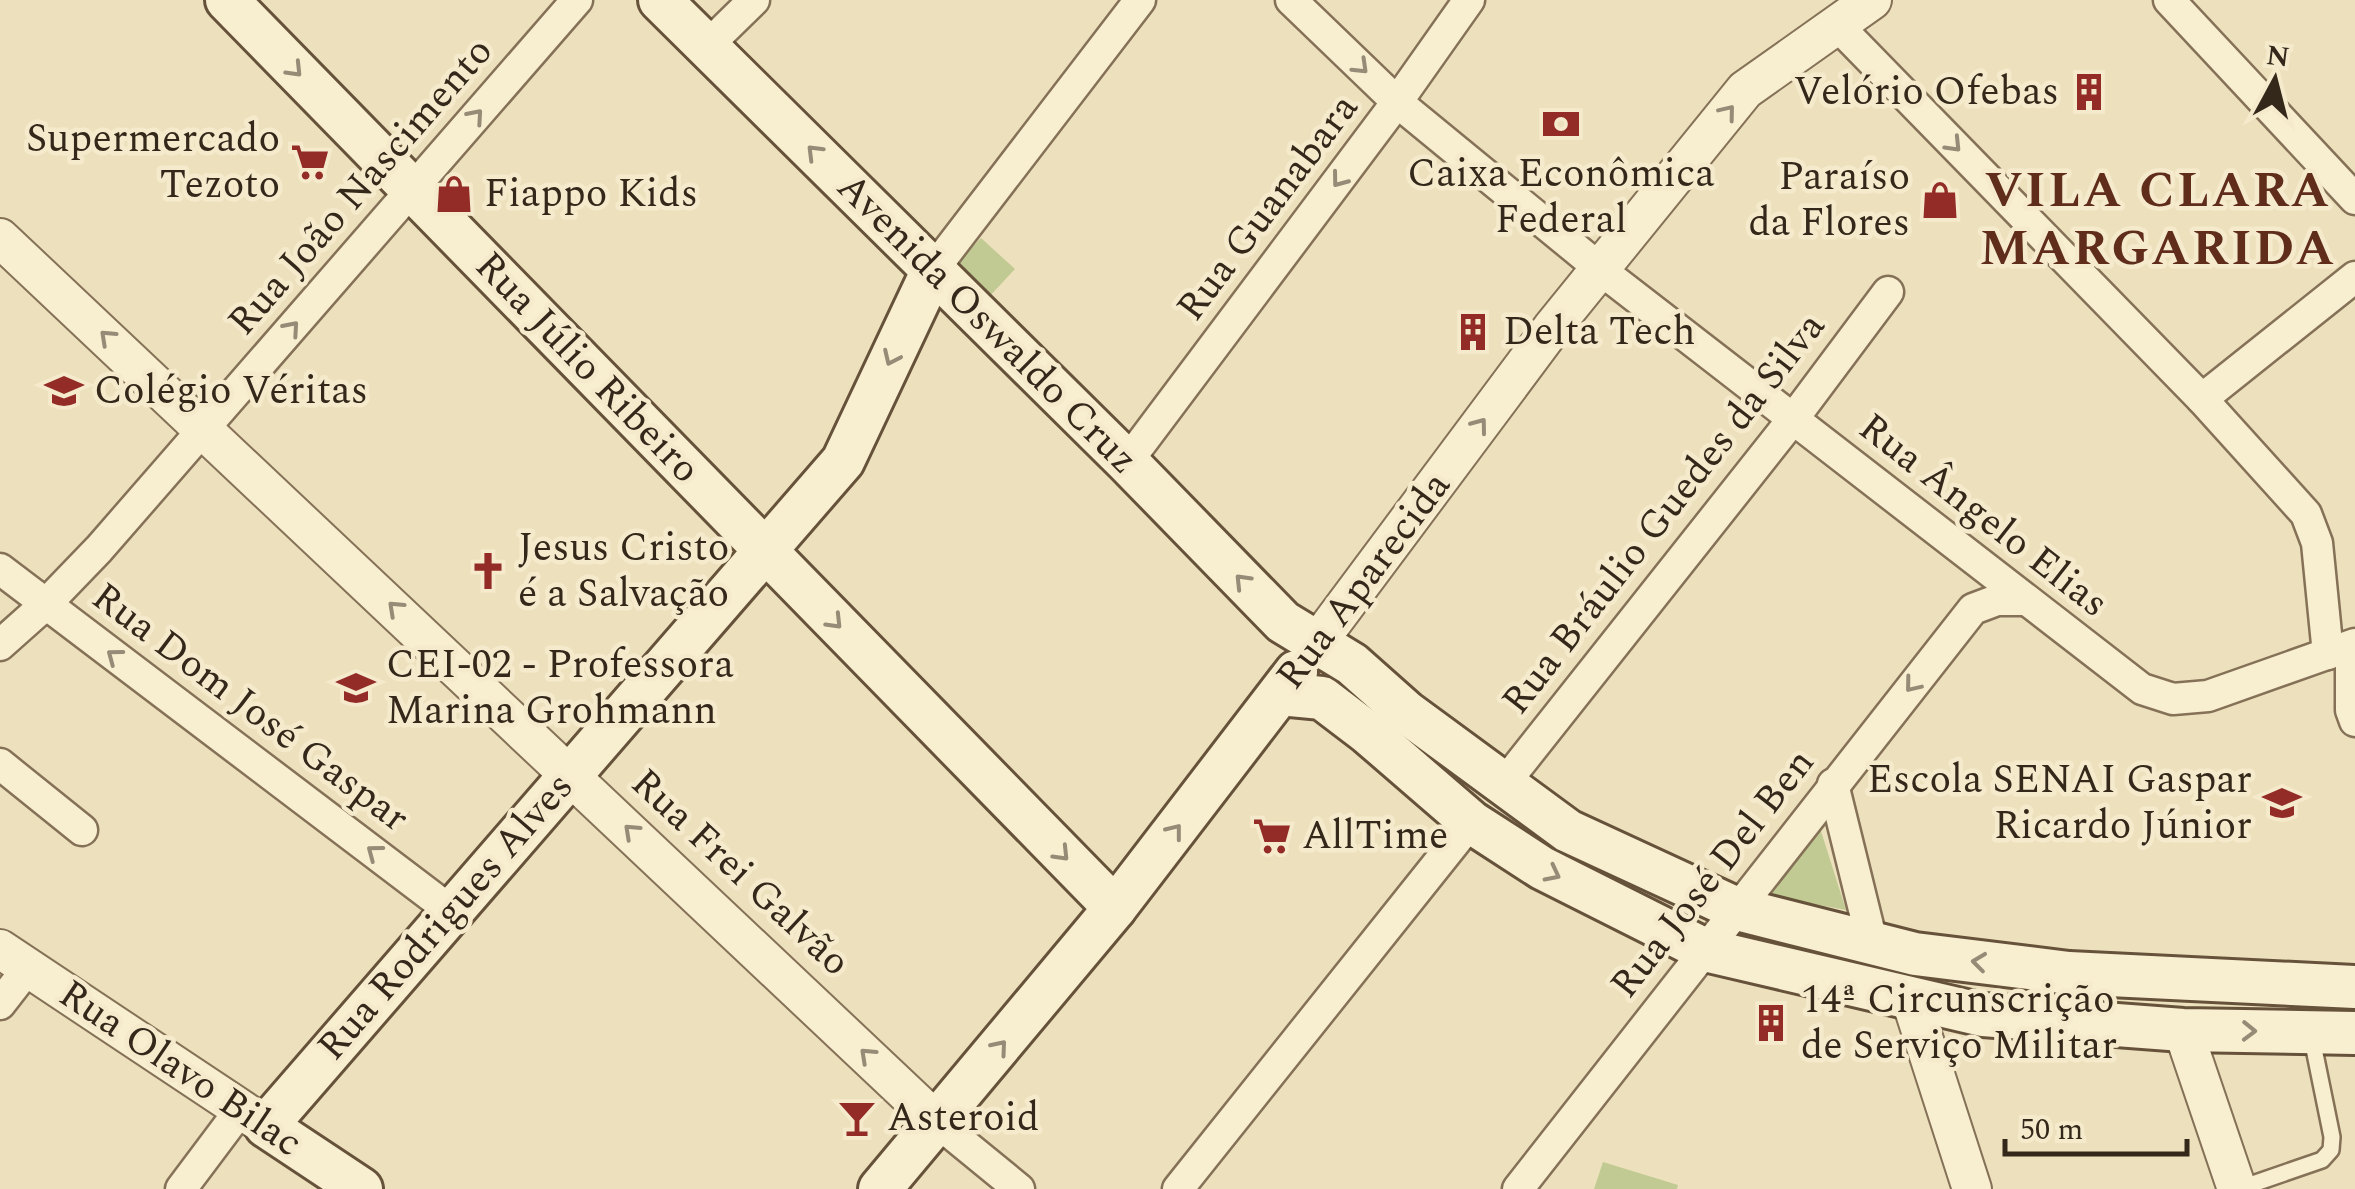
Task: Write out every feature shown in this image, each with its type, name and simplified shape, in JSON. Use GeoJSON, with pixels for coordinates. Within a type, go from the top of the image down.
{"type":"FeatureCollection","features":[{"type":"Feature","properties":{"kind":"main road","name":"Rua Júlio Ribeiro"},"geometry":{"type":"LineString","coordinates":[[227,0],[1115,908]]}},
{"type":"Feature","properties":{"kind":"main road","name":"Avenida Oswaldo Cruz"},"geometry":{"type":"LineString","coordinates":[[660,0],[1128,462],[1283,622],[1352,664],[1406,712],[1568,831],[1737,909],[1873,946],[2069,973],[2355,987]]}},
{"type":"Feature","properties":{"kind":"main road","name":"Rua Rodrigues Alves"},"geometry":{"type":"LineString","coordinates":[[254,1118],[451,910],[843,461],[933,270]]}},
{"type":"Feature","properties":{"kind":"main road","name":"Rua Aparecida"},"geometry":{"type":"LineString","coordinates":[[880,1189],[1115,908],[1316,643]]}},
{"type":"Feature","properties":{"kind":"main road"},"geometry":{"type":"LineString","coordinates":[[1280,694],[1322,698],[1471,822],[1542,868],[1705,950],[1983,1015],[2184,1030],[2355,1033]]}},
{"type":"Feature","properties":{"kind":"main road","name":"Rua Olavo Bilac"},"geometry":{"type":"LineString","coordinates":[[254,1118],[361,1189]]}},
{"type":"Feature","properties":{"kind":"street","name":"Rua João Nascimento"},"geometry":{"type":"LineString","coordinates":[[0,645],[46,604],[205,428],[578,0]]}},
{"type":"Feature","properties":{"kind":"street"},"geometry":{"type":"LineString","coordinates":[[707,46],[754,0]]}},
{"type":"Feature","properties":{"kind":"street"},"geometry":{"type":"LineString","coordinates":[[933,270],[1140,0]]}},
{"type":"Feature","properties":{"kind":"street","name":"Rua Ângelo Elias"},"geometry":{"type":"LineString","coordinates":[[1291,0],[1398,102],[1599,268],[2142,690],[2173,699],[2208,696],[2336,651]]}},
{"type":"Feature","properties":{"kind":"street","name":"Rua Guanabara"},"geometry":{"type":"LineString","coordinates":[[1128,462],[1398,102],[1468,0]]}},
{"type":"Feature","properties":{"kind":"street","name":"Rua Aparecida"},"geometry":{"type":"LineString","coordinates":[[1316,643],[1599,268],[1746,90],[1872,0]]}},
{"type":"Feature","properties":{"kind":"street"},"geometry":{"type":"LineString","coordinates":[[2170,0],[2355,199]]}},
{"type":"Feature","properties":{"kind":"street"},"geometry":{"type":"LineString","coordinates":[[1837,24],[2202,399],[2306,514],[2314,528],[2336,651],[2353,716]]}},
{"type":"Feature","properties":{"kind":"street","name":"Rua Frei Galvão"},"geometry":{"type":"LineString","coordinates":[[0,238],[937,1122]]}},
{"type":"Feature","properties":{"kind":"street"},"geometry":{"type":"LineString","coordinates":[[2202,399],[2355,278]]}},
{"type":"Feature","properties":{"kind":"street","name":"Rua Bráulio Guedes da Silva"},"geometry":{"type":"LineString","coordinates":[[1503,785],[1793,419],[1888,292]]}},
{"type":"Feature","properties":{"kind":"street"},"geometry":{"type":"LineString","coordinates":[[1963,552],[1974,584],[1973,609],[1997,600],[2023,600]]}},
{"type":"Feature","properties":{"kind":"street","name":"Rua Dom José Gaspar"},"geometry":{"type":"LineString","coordinates":[[0,569],[451,910]]}},
{"type":"Feature","properties":{"kind":"street","name":"Rua José Del Ben"},"geometry":{"type":"LineString","coordinates":[[1518,1189],[1973,609]]}},
{"type":"Feature","properties":{"kind":"street"},"geometry":{"type":"LineString","coordinates":[[2336,651],[2353,716]]}},
{"type":"Feature","properties":{"kind":"street"},"geometry":{"type":"LineString","coordinates":[[0,764],[82,830]]}},
{"type":"Feature","properties":{"kind":"street"},"geometry":{"type":"LineString","coordinates":[[1834,784],[1873,946]]}},
{"type":"Feature","properties":{"kind":"street"},"geometry":{"type":"LineString","coordinates":[[1178,1189],[1471,822]]}},
{"type":"Feature","properties":{"kind":"street"},"geometry":{"type":"LineString","coordinates":[[0,1004],[14,958]]}},
{"type":"Feature","properties":{"kind":"street","name":"Rua Olavo Bilac"},"geometry":{"type":"LineString","coordinates":[[14,958],[254,1118]]}},
{"type":"Feature","properties":{"kind":"street"},"geometry":{"type":"LineString","coordinates":[[1911,1000],[1972,1189]]}},
{"type":"Feature","properties":{"kind":"street"},"geometry":{"type":"LineString","coordinates":[[2184,1030],[2237,1189]]}},
{"type":"Feature","properties":{"kind":"street","name":"Rua Rodrigues Alves"},"geometry":{"type":"LineString","coordinates":[[181,1189],[254,1118]]}},
{"type":"Feature","properties":{"kind":"street"},"geometry":{"type":"LineString","coordinates":[[937,1122],[1018,1189]]}},
{"type":"Feature","properties":{"kind":"lane"},"geometry":{"type":"LineString","coordinates":[[2237,1189],[2322,1160],[2331,1150],[2332,1137],[2311,1032]]}},
{"type":"Feature","properties":{"kind":"green space"},"geometry":{"type":"Polygon","coordinates":[[[981,238],[1015,269],[987,299],[953,267],[981,238]]]}},
{"type":"Feature","properties":{"kind":"green space"},"geometry":{"type":"Polygon","coordinates":[[[1820,828],[1846,910],[1766,895],[1820,828]]]}},
{"type":"Feature","properties":{"kind":"green space"},"geometry":{"type":"Polygon","coordinates":[[[1603,1162],[1678,1185],[1677,1189],[1594,1189],[1603,1162]]]}},
{"type":"Feature","properties":{"kind":"place","name":"Velório Ofebas"},"geometry":{"type":"Point","coordinates":[2089,92]}},
{"type":"Feature","properties":{"kind":"place","name":"Caixa Econômica Federal"},"geometry":{"type":"Point","coordinates":[1561,124]}},
{"type":"Feature","properties":{"kind":"place","name":"Supermercado Tezoto"},"geometry":{"type":"Point","coordinates":[310,162]}},
{"type":"Feature","properties":{"kind":"place","name":"Fiappo Kids"},"geometry":{"type":"Point","coordinates":[454,194]}},
{"type":"Feature","properties":{"kind":"place","name":"Paraíso da Flores"},"geometry":{"type":"Point","coordinates":[1940,200]}},
{"type":"Feature","properties":{"kind":"place","name":"Delta Tech"},"geometry":{"type":"Point","coordinates":[1473,332]}},
{"type":"Feature","properties":{"kind":"place","name":"Colégio Véritas"},"geometry":{"type":"Point","coordinates":[64,391]}},
{"type":"Feature","properties":{"kind":"place","name":"Jesus Cristo é a Salvação"},"geometry":{"type":"Point","coordinates":[488,571]}},
{"type":"Feature","properties":{"kind":"place","name":"CEI-02 - Professora Marina Grohmann"},"geometry":{"type":"Point","coordinates":[356,688]}},
{"type":"Feature","properties":{"kind":"place","name":"Escola SENAI Gaspar Ricardo Júnior"},"geometry":{"type":"Point","coordinates":[2282,803]}},
{"type":"Feature","properties":{"kind":"place","name":"AllTime"},"geometry":{"type":"Point","coordinates":[1272,836]}},
{"type":"Feature","properties":{"kind":"place","name":"14ª Circunscrição de Serviço Militar"},"geometry":{"type":"Point","coordinates":[1771,1023]}},
{"type":"Feature","properties":{"kind":"place","name":"Asteroid"},"geometry":{"type":"Point","coordinates":[857,1118]}},
{"type":"Feature","properties":{"kind":"district","name":"VILA CLARA MARGARIDA"},"geometry":{"type":"Point","coordinates":[2158,220]}}]}
